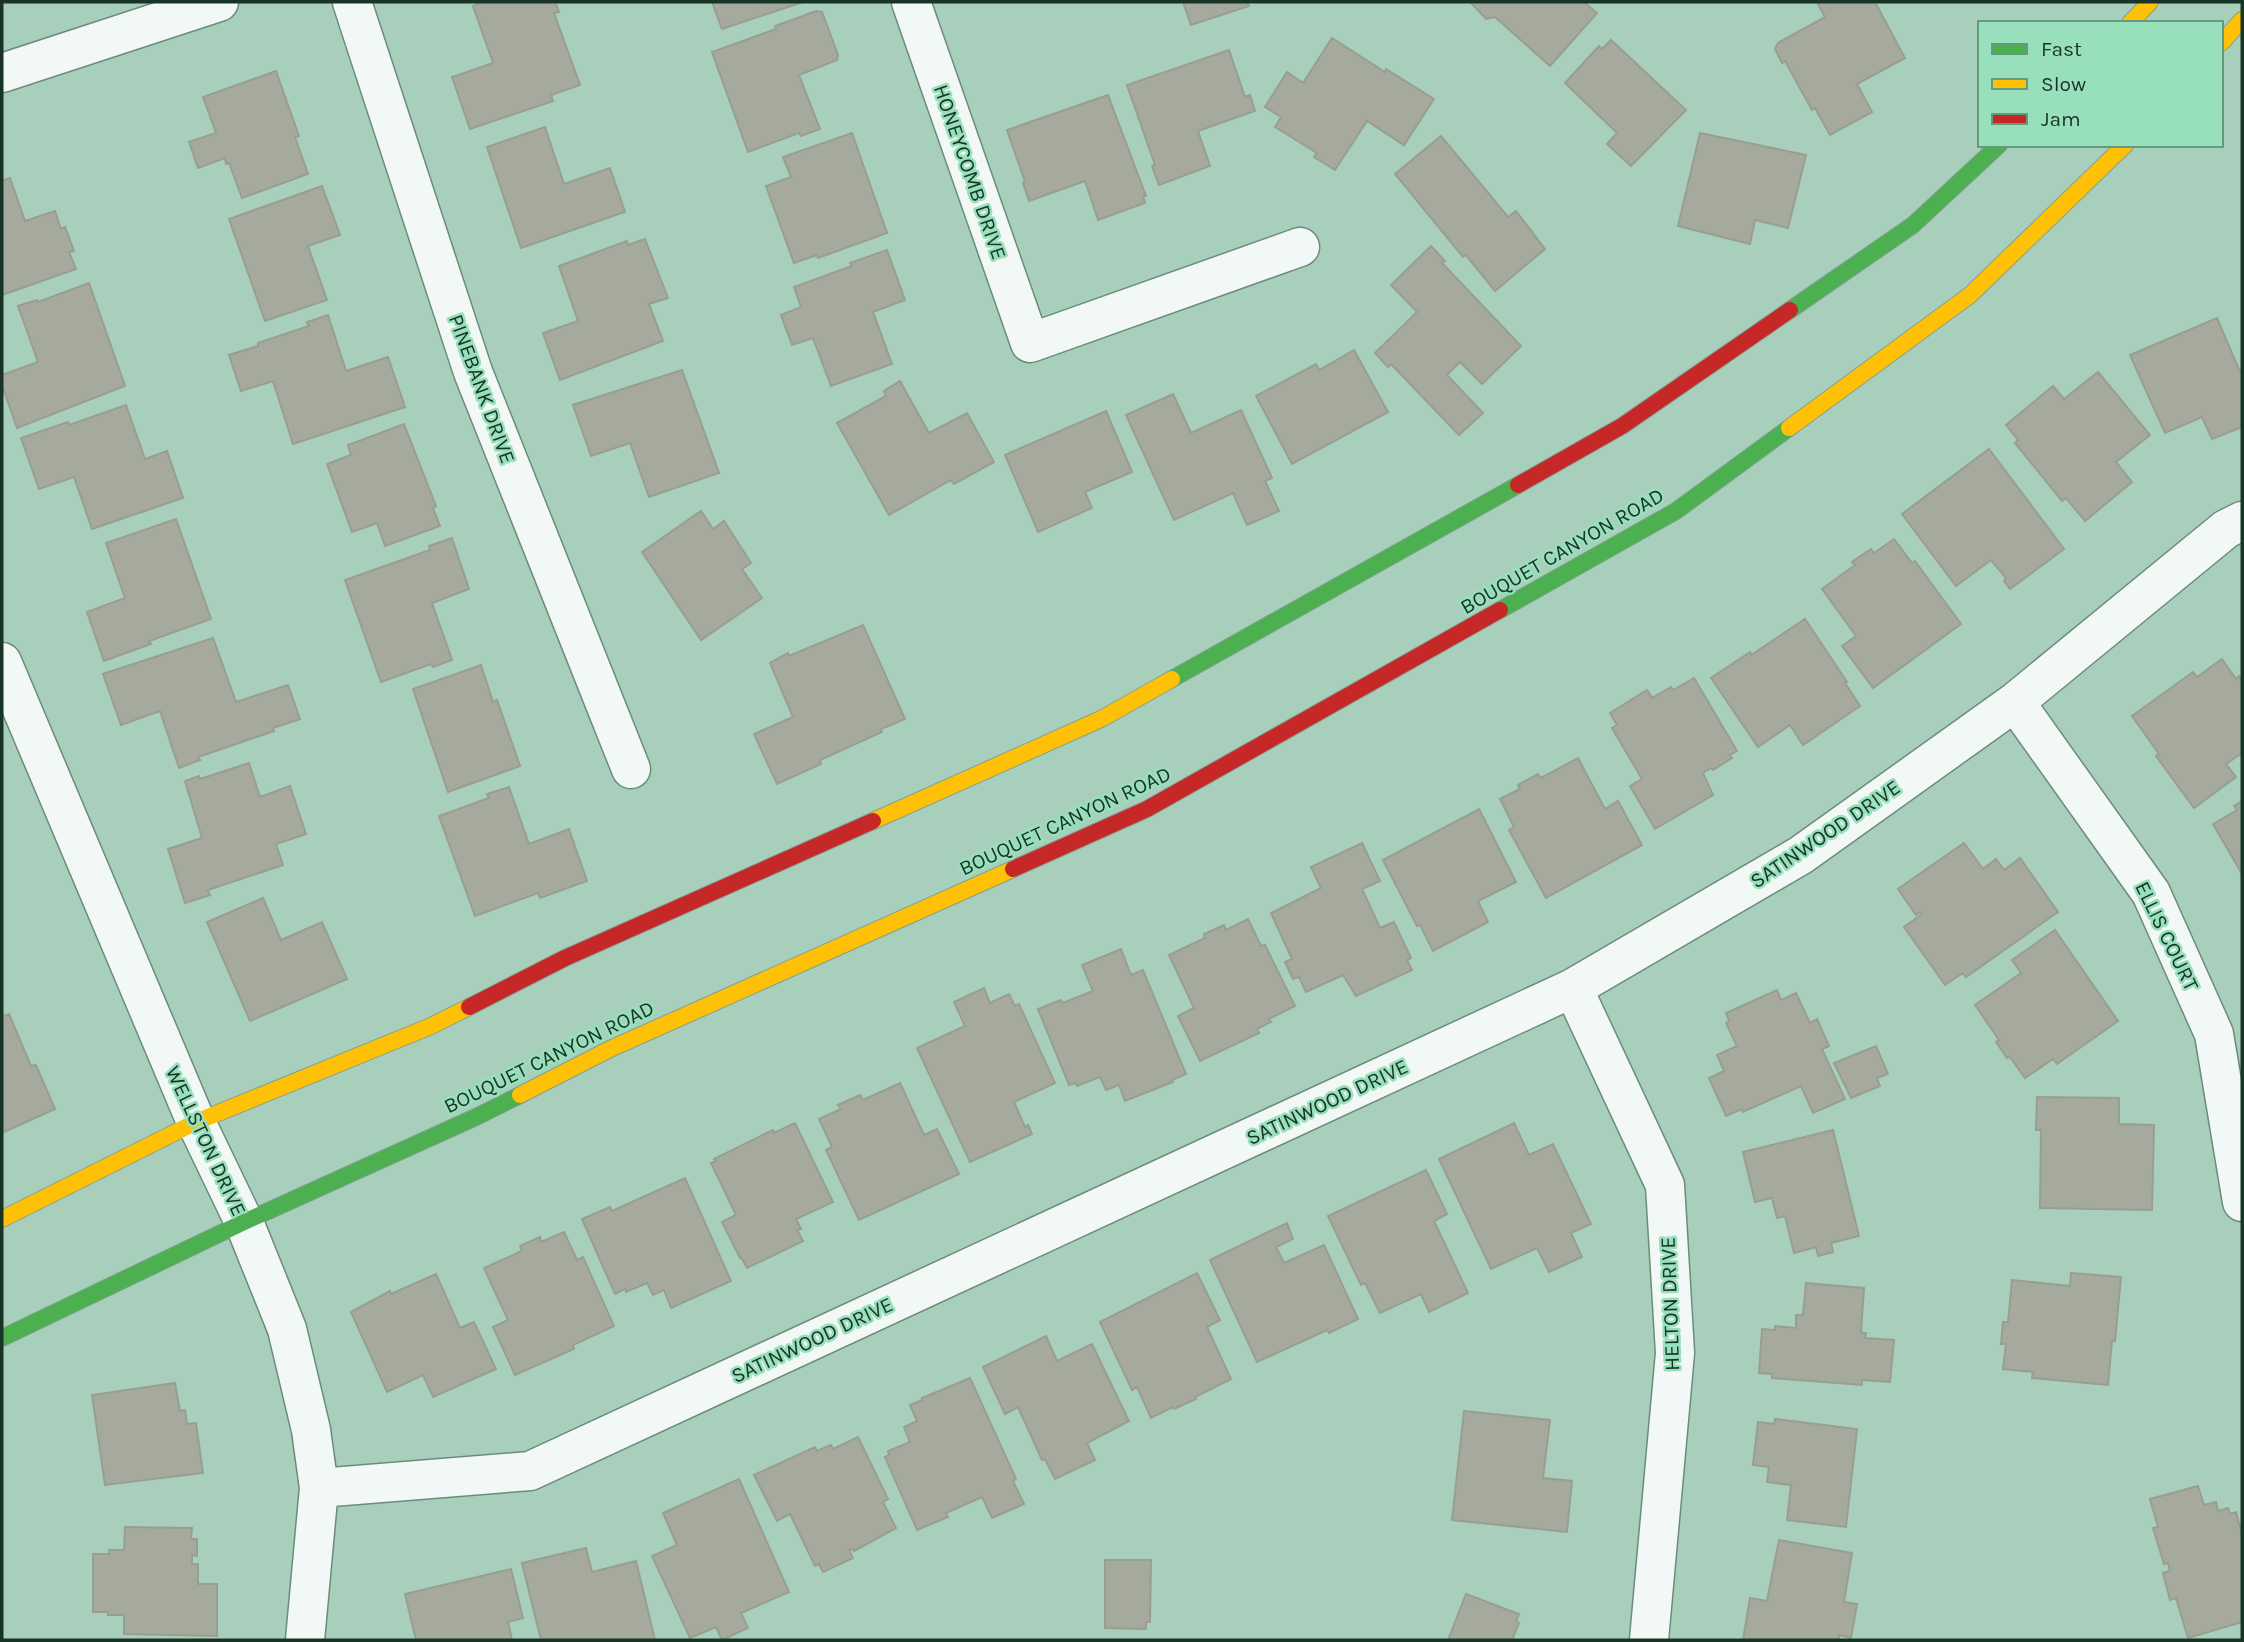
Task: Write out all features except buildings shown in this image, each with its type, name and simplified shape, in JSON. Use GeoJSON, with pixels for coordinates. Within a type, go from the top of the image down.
{"type":"FeatureCollection","features":[{"type":"Feature","properties":{"kind":"main road"},"geometry":{"type":"LineString","coordinates":[[2132,21],[2150,2]]}},
{"type":"Feature","properties":{"kind":"main road"},"geometry":{"type":"LineString","coordinates":[[2223,41],[2242,20]]}},
{"type":"Feature","properties":{"kind":"main road"},"geometry":{"type":"LineString","coordinates":[[2,1219],[196,1122],[431,1026],[565,958],[1101,719],[1622,426],[1913,225],[1996,147]]}},
{"type":"Feature","properties":{"kind":"main road","name":"BOUQUET CANYON ROAD"},"geometry":{"type":"LineString","coordinates":[[2,1338],[244,1222],[476,1117],[610,1049],[1147,809],[1676,512],[1970,295],[2123,147]]}},
{"type":"Feature","properties":{"kind":"street"},"geometry":{"type":"LineString","coordinates":[[2,72],[219,2]]}},
{"type":"Feature","properties":{"kind":"street","name":"PINEBANK DRIVE"},"geometry":{"type":"LineString","coordinates":[[352,2],[472,372],[631,769]]}},
{"type":"Feature","properties":{"kind":"street","name":"HONEYCOMB DRIVE"},"geometry":{"type":"LineString","coordinates":[[911,2],[1030,343],[1300,247]]}},
{"type":"Feature","properties":{"kind":"street","name":"SATINWOOD DRIVE"},"geometry":{"type":"LineString","coordinates":[[319,1488],[530,1471],[1573,988],[1801,855],[2015,702],[2226,529],[2242,521]]}},
{"type":"Feature","properties":{"kind":"street","name":"WELLSTON DRIVE"},"geometry":{"type":"LineString","coordinates":[[2,662],[196,1122],[244,1222],[287,1329],[311,1430],[319,1488],[305,1640]]}},
{"type":"Feature","properties":{"kind":"street","name":"ELLIS COURT"},"geometry":{"type":"LineString","coordinates":[[2015,702],[2151,892],[2214,1034],[2242,1202]]}},
{"type":"Feature","properties":{"kind":"street","name":"HELTON DRIVE"},"geometry":{"type":"LineString","coordinates":[[1573,988],[1665,1185],[1675,1353],[1649,1640]]}},
{"type":"Feature","properties":{"kind":"traffic: fast"},"geometry":{"type":"LineString","coordinates":[[1790,310],[1913,225],[1997,147]]}},
{"type":"Feature","properties":{"kind":"traffic: fast"},"geometry":{"type":"LineString","coordinates":[[1500,610],[1676,511],[1789,428]]}},
{"type":"Feature","properties":{"kind":"traffic: fast"},"geometry":{"type":"LineString","coordinates":[[1172,679],[1518,485]]}},
{"type":"Feature","properties":{"kind":"traffic: fast"},"geometry":{"type":"LineString","coordinates":[[2,1338],[244,1222],[520,1095]]}},
{"type":"Feature","properties":{"kind":"traffic: slow"},"geometry":{"type":"LineString","coordinates":[[2132,21],[2150,2]]}},
{"type":"Feature","properties":{"kind":"traffic: slow"},"geometry":{"type":"LineString","coordinates":[[2223,41],[2242,20]]}},
{"type":"Feature","properties":{"kind":"traffic: slow"},"geometry":{"type":"LineString","coordinates":[[1789,428],[1970,295],[2123,147]]}},
{"type":"Feature","properties":{"kind":"traffic: slow"},"geometry":{"type":"LineString","coordinates":[[873,821],[1101,719],[1172,679]]}},
{"type":"Feature","properties":{"kind":"traffic: slow"},"geometry":{"type":"LineString","coordinates":[[520,1095],[610,1049],[1013,869]]}},
{"type":"Feature","properties":{"kind":"traffic: slow"},"geometry":{"type":"LineString","coordinates":[[2,1219],[196,1122],[431,1026],[469,1007]]}},
{"type":"Feature","properties":{"kind":"traffic: jam"},"geometry":{"type":"LineString","coordinates":[[1518,485],[1622,426],[1790,310]]}},
{"type":"Feature","properties":{"kind":"traffic: jam"},"geometry":{"type":"LineString","coordinates":[[1013,869],[1147,809],[1500,610]]}},
{"type":"Feature","properties":{"kind":"traffic: jam"},"geometry":{"type":"LineString","coordinates":[[469,1007],[565,958],[873,821]]}}]}
